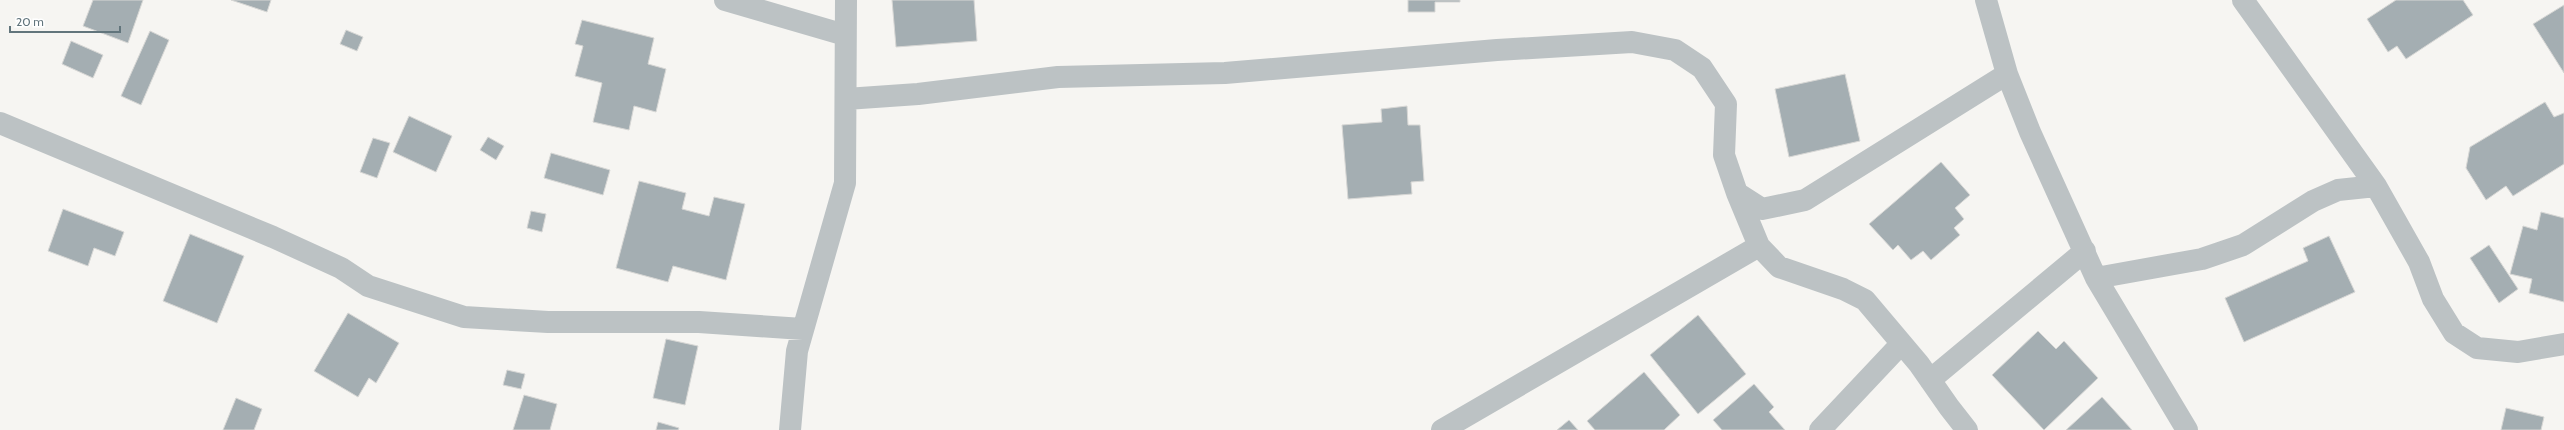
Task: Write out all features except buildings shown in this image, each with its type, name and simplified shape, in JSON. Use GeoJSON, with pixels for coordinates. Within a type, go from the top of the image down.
{"type":"FeatureCollection","features":[{"type":"Feature","properties":{"kind":"street"},"geometry":{"type":"LineString","coordinates":[[725,0],[845,35]]}},
{"type":"Feature","properties":{"kind":"street"},"geometry":{"type":"LineString","coordinates":[[790,430],[797,351],[845,183],[846,0]]}},
{"type":"Feature","properties":{"kind":"street"},"geometry":{"type":"LineString","coordinates":[[1987,0],[2007,74],[2030,132],[2096,278],[2187,430]]}},
{"type":"Feature","properties":{"kind":"street"},"geometry":{"type":"LineString","coordinates":[[2243,0],[2376,186],[2419,262],[2433,299],[2454,333],[2477,348],[2518,352],[2564,344]]}},
{"type":"Feature","properties":{"kind":"street"},"geometry":{"type":"LineString","coordinates":[[846,99],[918,94],[1058,77],[1225,73],[1497,50],[1632,42],[1675,50],[1702,68],[1726,104],[1724,155],[1737,193],[1759,246],[1779,267],[1843,289],[1865,300],[1930,380],[1967,430]]}},
{"type":"Feature","properties":{"kind":"street"},"geometry":{"type":"LineString","coordinates":[[1737,193],[1762,209],[1806,200],[2007,74]]}},
{"type":"Feature","properties":{"kind":"street"},"geometry":{"type":"LineString","coordinates":[[0,123],[273,237],[341,268],[368,286],[464,317],[548,322],[699,322],[803,329]]}},
{"type":"Feature","properties":{"kind":"street"},"geometry":{"type":"LineString","coordinates":[[2096,278],[2202,259],[2243,245],[2313,201],[2338,190],[2376,186]]}},
{"type":"Feature","properties":{"kind":"street"},"geometry":{"type":"LineString","coordinates":[[1442,430],[1759,246]]}},
{"type":"Feature","properties":{"kind":"street"},"geometry":{"type":"LineString","coordinates":[[1930,380],[2085,251]]}},
{"type":"Feature","properties":{"kind":"street"},"geometry":{"type":"LineString","coordinates":[[1820,430],[1901,344]]}}]}
